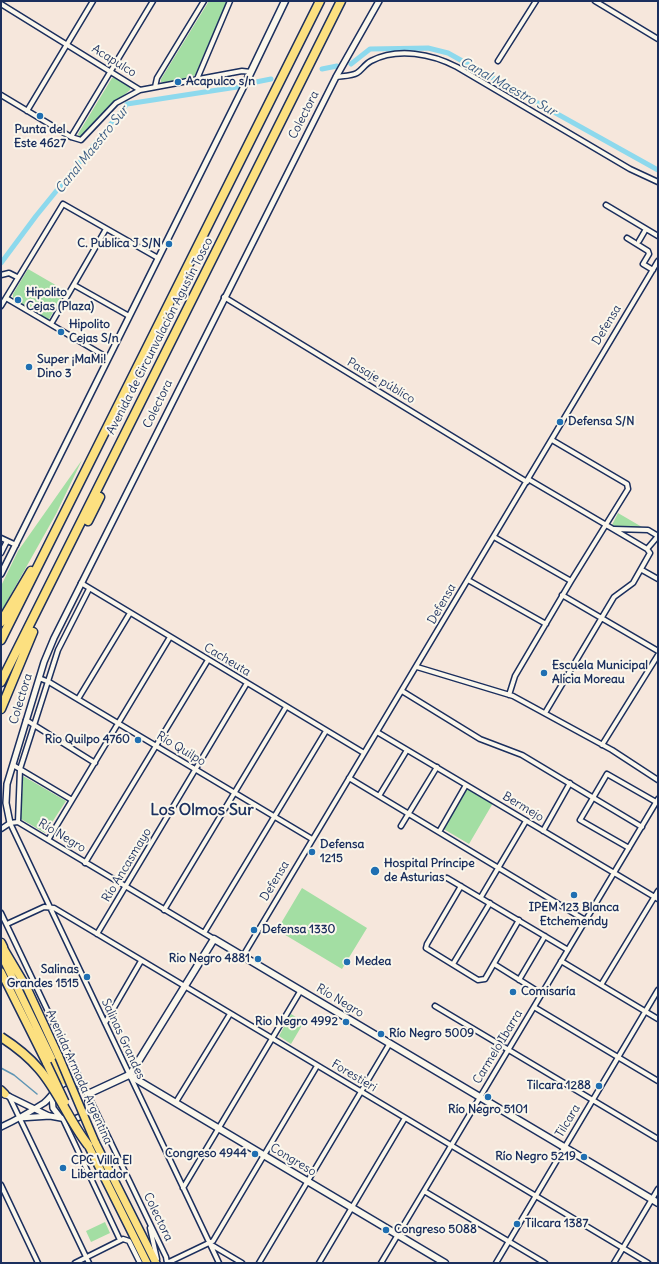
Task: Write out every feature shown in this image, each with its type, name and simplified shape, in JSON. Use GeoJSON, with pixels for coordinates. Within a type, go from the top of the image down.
{"type":"FeatureCollection","features":[{"type":"Feature","properties":{"kind":"highway","name":"Avenida de Circunvalación Agustín Tosco"},"geometry":{"type":"LineString","coordinates":[[1,640],[303,35],[318,1]]}},
{"type":"Feature","properties":{"kind":"highway","name":"Avenida de Circunvalación Agustín Tosco"},"geometry":{"type":"LineString","coordinates":[[1,682],[342,1]]}},
{"type":"Feature","properties":{"kind":"highway"},"geometry":{"type":"LineString","coordinates":[[1,708],[30,638],[104,487],[118,448]]}},
{"type":"Feature","properties":{"kind":"highway"},"geometry":{"type":"LineString","coordinates":[[1,622],[24,580],[45,551]]}},
{"type":"Feature","properties":{"kind":"highway"},"geometry":{"type":"LineString","coordinates":[[1,1037],[22,1051],[40,1070],[77,1131],[92,1143]]}},
{"type":"Feature","properties":{"kind":"main road"},"geometry":{"type":"LineString","coordinates":[[248,78],[284,1]]}},
{"type":"Feature","properties":{"kind":"main road"},"geometry":{"type":"LineString","coordinates":[[86,1092],[129,1075],[214,939]]}},
{"type":"Feature","properties":{"kind":"main road","name":"Río Negro"},"geometry":{"type":"LineString","coordinates":[[214,939],[658,1203]]}},
{"type":"Feature","properties":{"kind":"main road"},"geometry":{"type":"LineString","coordinates":[[1,947],[62,1080],[67,1082]]}},
{"type":"Feature","properties":{"kind":"main road","name":"Avenida Armada Argentina"},"geometry":{"type":"LineString","coordinates":[[1,947],[27,988],[59,1057],[92,1143],[147,1263]]}},
{"type":"Feature","properties":{"kind":"main road","name":"Avenida Armada Argentina"},"geometry":{"type":"LineString","coordinates":[[1,972],[47,1064],[157,1263]]}},
{"type":"Feature","properties":{"kind":"main road","name":"Congreso"},"geometry":{"type":"LineString","coordinates":[[129,1075],[398,1235],[436,1261],[445,1263]]}},
{"type":"Feature","properties":{"kind":"street"},"geometry":{"type":"LineString","coordinates":[[27,111],[93,1]]}},
{"type":"Feature","properties":{"kind":"street"},"geometry":{"type":"LineString","coordinates":[[155,87],[157,78],[204,1]]}},
{"type":"Feature","properties":{"kind":"street"},"geometry":{"type":"LineString","coordinates":[[197,79],[230,1]]}},
{"type":"Feature","properties":{"kind":"street","name":"Colectora"},"geometry":{"type":"LineString","coordinates":[[10,823],[6,797],[13,765],[39,678],[54,638],[224,297],[336,77],[379,1]]}},
{"type":"Feature","properties":{"kind":"street"},"geometry":{"type":"LineString","coordinates":[[498,61],[536,1]]}},
{"type":"Feature","properties":{"kind":"street"},"geometry":{"type":"LineString","coordinates":[[595,1],[658,39]]}},
{"type":"Feature","properties":{"kind":"street"},"geometry":{"type":"LineString","coordinates":[[71,138],[112,71],[151,2]]}},
{"type":"Feature","properties":{"kind":"street","name":"Acapulco"},"geometry":{"type":"LineString","coordinates":[[1,4],[112,71],[140,90],[242,71],[251,72]]}},
{"type":"Feature","properties":{"kind":"street"},"geometry":{"type":"LineString","coordinates":[[336,77],[355,74],[372,60],[394,54],[425,54],[437,57],[457,67],[630,169],[658,182]]}},
{"type":"Feature","properties":{"kind":"street"},"geometry":{"type":"LineString","coordinates":[[1,574],[248,78]]}},
{"type":"Feature","properties":{"kind":"street"},"geometry":{"type":"LineString","coordinates":[[1,95],[71,138],[77,140],[85,137],[116,103],[140,90]]}},
{"type":"Feature","properties":{"kind":"street"},"geometry":{"type":"LineString","coordinates":[[1,306],[17,277],[63,204],[158,258]]}},
{"type":"Feature","properties":{"kind":"street"},"geometry":{"type":"LineString","coordinates":[[606,205],[658,236]]}},
{"type":"Feature","properties":{"kind":"street"},"geometry":{"type":"LineString","coordinates":[[51,324],[106,229]]}},
{"type":"Feature","properties":{"kind":"street"},"geometry":{"type":"LineString","coordinates":[[639,241],[646,229]]}},
{"type":"Feature","properties":{"kind":"street"},"geometry":{"type":"LineString","coordinates":[[626,238],[648,251],[649,254],[643,264],[653,270]]}},
{"type":"Feature","properties":{"kind":"street","name":"Defensa"},"geometry":{"type":"LineString","coordinates":[[243,956],[312,839],[417,667],[658,261]]}},
{"type":"Feature","properties":{"kind":"street"},"geometry":{"type":"LineString","coordinates":[[1,275],[9,273],[17,277]]}},
{"type":"Feature","properties":{"kind":"street"},"geometry":{"type":"LineString","coordinates":[[74,285],[129,316]]}},
{"type":"Feature","properties":{"kind":"street","name":"Pasaje público"},"geometry":{"type":"LineString","coordinates":[[224,297],[528,480],[647,549]]}},
{"type":"Feature","properties":{"kind":"street"},"geometry":{"type":"LineString","coordinates":[[6,298],[108,358]]}},
{"type":"Feature","properties":{"kind":"street"},"geometry":{"type":"LineString","coordinates":[[509,695],[515,676],[562,595],[629,486],[552,440]]}},
{"type":"Feature","properties":{"kind":"street"},"geometry":{"type":"LineString","coordinates":[[545,713],[615,594],[629,587],[642,570],[650,553],[647,549],[658,536],[648,530],[614,529]]}},
{"type":"Feature","properties":{"kind":"street"},"geometry":{"type":"LineString","coordinates":[[494,537],[571,581]]}},
{"type":"Feature","properties":{"kind":"street"},"geometry":{"type":"LineString","coordinates":[[1,538],[16,545]]}},
{"type":"Feature","properties":{"kind":"street"},"geometry":{"type":"LineString","coordinates":[[1,554],[7,541]]}},
{"type":"Feature","properties":{"kind":"street"},"geometry":{"type":"LineString","coordinates":[[642,570],[658,580]]}},
{"type":"Feature","properties":{"kind":"street"},"geometry":{"type":"LineString","coordinates":[[468,580],[546,624]]}},
{"type":"Feature","properties":{"kind":"street","name":"Cacheuta"},"geometry":{"type":"LineString","coordinates":[[81,583],[364,754]]}},
{"type":"Feature","properties":{"kind":"street"},"geometry":{"type":"LineString","coordinates":[[1,829],[10,823],[18,822],[20,769],[63,640],[89,589]]}},
{"type":"Feature","properties":{"kind":"street"},"geometry":{"type":"LineString","coordinates":[[562,595],[658,651]]}},
{"type":"Feature","properties":{"kind":"street"},"geometry":{"type":"LineString","coordinates":[[78,699],[130,613]]}},
{"type":"Feature","properties":{"kind":"street"},"geometry":{"type":"LineString","coordinates":[[48,840],[170,637]]}},
{"type":"Feature","properties":{"kind":"street"},"geometry":{"type":"LineString","coordinates":[[602,745],[658,655]]}},
{"type":"Feature","properties":{"kind":"street"},"geometry":{"type":"LineString","coordinates":[[85,863],[208,660]]}},
{"type":"Feature","properties":{"kind":"street"},"geometry":{"type":"LineString","coordinates":[[417,667],[509,695],[602,745],[658,780]]}},
{"type":"Feature","properties":{"kind":"street","name":"Río Quilpo"},"geometry":{"type":"LineString","coordinates":[[39,678],[49,682],[78,699],[312,839]]}},
{"type":"Feature","properties":{"kind":"street","name":"Río Ancasmayo"},"geometry":{"type":"LineString","coordinates":[[97,934],[247,683]]}},
{"type":"Feature","properties":{"kind":"street"},"geometry":{"type":"LineString","coordinates":[[402,691],[480,739],[522,755],[642,826]]}},
{"type":"Feature","properties":{"kind":"street"},"geometry":{"type":"LineString","coordinates":[[164,910],[286,707]]}},
{"type":"Feature","properties":{"kind":"street"},"geometry":{"type":"LineString","coordinates":[[26,720],[95,762]]}},
{"type":"Feature","properties":{"kind":"street"},"geometry":{"type":"LineString","coordinates":[[204,933],[326,731]]}},
{"type":"Feature","properties":{"kind":"street","name":"Bermejo"},"geometry":{"type":"LineString","coordinates":[[377,732],[656,898]]}},
{"type":"Feature","properties":{"kind":"street"},"geometry":{"type":"LineString","coordinates":[[379,796],[407,750]]}},
{"type":"Feature","properties":{"kind":"street"},"geometry":{"type":"LineString","coordinates":[[13,765],[72,800]]}},
{"type":"Feature","properties":{"kind":"street"},"geometry":{"type":"LineString","coordinates":[[401,826],[437,767]]}},
{"type":"Feature","properties":{"kind":"street"},"geometry":{"type":"LineString","coordinates":[[629,848],[580,820],[607,774],[657,801]]}},
{"type":"Feature","properties":{"kind":"street"},"geometry":{"type":"LineString","coordinates":[[349,778],[586,920]]}},
{"type":"Feature","properties":{"kind":"street"},"geometry":{"type":"LineString","coordinates":[[543,831],[570,784]]}},
{"type":"Feature","properties":{"kind":"street"},"geometry":{"type":"LineString","coordinates":[[439,832],[466,785]]}},
{"type":"Feature","properties":{"kind":"street","name":"Carmelo Ibarra"},"geometry":{"type":"LineString","coordinates":[[380,1263],[657,801]]}},
{"type":"Feature","properties":{"kind":"street"},"geometry":{"type":"LineString","coordinates":[[481,896],[526,820]]}},
{"type":"Feature","properties":{"kind":"street","name":"Río Negro"},"geometry":{"type":"LineString","coordinates":[[18,822],[214,939]]}},
{"type":"Feature","properties":{"kind":"street","name":"Salinas Grandes"},"geometry":{"type":"LineString","coordinates":[[10,823],[219,1263]]}},
{"type":"Feature","properties":{"kind":"street"},"geometry":{"type":"LineString","coordinates":[[447,878],[481,896],[490,903],[568,950]]}},
{"type":"Feature","properties":{"kind":"street"},"geometry":{"type":"LineString","coordinates":[[461,886],[426,946],[428,950],[481,981],[485,979],[520,920]]}},
{"type":"Feature","properties":{"kind":"street"},"geometry":{"type":"LineString","coordinates":[[601,985],[656,898],[658,891]]}},
{"type":"Feature","properties":{"kind":"street"},"geometry":{"type":"LineString","coordinates":[[454,964],[490,903]]}},
{"type":"Feature","properties":{"kind":"street"},"geometry":{"type":"LineString","coordinates":[[6,924],[50,907]]}},
{"type":"Feature","properties":{"kind":"street","name":"Forestieri"},"geometry":{"type":"LineString","coordinates":[[50,907],[648,1263]]}},
{"type":"Feature","properties":{"kind":"street","name":"Colectora"},"geometry":{"type":"LineString","coordinates":[[1,912],[167,1263]]}},
{"type":"Feature","properties":{"kind":"street"},"geometry":{"type":"LineString","coordinates":[[519,980],[545,936]]}},
{"type":"Feature","properties":{"kind":"street"},"geometry":{"type":"LineString","coordinates":[[105,1023],[141,961]]}},
{"type":"Feature","properties":{"kind":"street"},"geometry":{"type":"LineString","coordinates":[[561,961],[658,1019]]}},
{"type":"Feature","properties":{"kind":"street"},"geometry":{"type":"LineString","coordinates":[[494,964],[542,994]]}},
{"type":"Feature","properties":{"kind":"street"},"geometry":{"type":"LineString","coordinates":[[183,1188],[301,990]]}},
{"type":"Feature","properties":{"kind":"street","name":"Tilcara"},"geometry":{"type":"LineString","coordinates":[[496,1263],[658,990]]}},
{"type":"Feature","properties":{"kind":"street"},"geometry":{"type":"LineString","coordinates":[[435,1006],[658,1139]]}},
{"type":"Feature","properties":{"kind":"street"},"geometry":{"type":"LineString","coordinates":[[534,1007],[658,1081]]}},
{"type":"Feature","properties":{"kind":"street"},"geometry":{"type":"LineString","coordinates":[[176,1102],[230,1014]]}},
{"type":"Feature","properties":{"kind":"street"},"geometry":{"type":"LineString","coordinates":[[259,1263],[390,1043]]}},
{"type":"Feature","properties":{"kind":"street"},"geometry":{"type":"LineString","coordinates":[[167,1263],[209,1244],[216,1236],[317,1066]]}},
{"type":"Feature","properties":{"kind":"street"},"geometry":{"type":"LineString","coordinates":[[1,1127],[33,1109],[52,1096],[60,1086],[67,1082],[79,1084],[86,1092],[88,1107],[82,1116],[72,1120],[50,1116],[33,1109],[4,1093]]}},
{"type":"Feature","properties":{"kind":"street"},"geometry":{"type":"LineString","coordinates":[[4,1093],[19,1118],[89,1263]]}},
{"type":"Feature","properties":{"kind":"street"},"geometry":{"type":"LineString","coordinates":[[52,1096],[53,1108],[62,1118],[120,1240]]}},
{"type":"Feature","properties":{"kind":"street"},"geometry":{"type":"LineString","coordinates":[[19,1118],[50,1116]]}},
{"type":"Feature","properties":{"kind":"street"},"geometry":{"type":"LineString","coordinates":[[319,1263],[405,1118]]}},
{"type":"Feature","properties":{"kind":"street"},"geometry":{"type":"LineString","coordinates":[[1,1185],[38,1263]]}},
{"type":"Feature","properties":{"kind":"street"},"geometry":{"type":"LineString","coordinates":[[614,1263],[658,1189]]}},
{"type":"Feature","properties":{"kind":"street"},"geometry":{"type":"LineString","coordinates":[[424,1191],[545,1263]]}},
{"type":"Feature","properties":{"kind":"street"},"geometry":{"type":"LineString","coordinates":[[148,1222],[157,1263]]}},
{"type":"Feature","properties":{"kind":"street"},"geometry":{"type":"LineString","coordinates":[[75,1263],[120,1240],[128,1240],[140,1263]]}},
{"type":"Feature","properties":{"kind":"street"},"geometry":{"type":"LineString","coordinates":[[209,1244],[242,1263]]}},
{"type":"Feature","properties":{"kind":"green space"},"geometry":{"type":"Polygon","coordinates":[[[209,1],[227,1],[195,75],[191,78],[164,83],[161,82],[161,79],[209,1]]]}},
{"type":"Feature","properties":{"kind":"green space"},"geometry":{"type":"Polygon","coordinates":[[[117,77],[130,85],[130,90],[100,115],[81,136],[79,136],[78,134],[112,78],[117,77]]]}},
{"type":"Feature","properties":{"kind":"green space"},"geometry":{"type":"Polygon","coordinates":[[[28,269],[66,291],[49,319],[46,319],[13,299],[13,294],[28,269]]]}},
{"type":"Feature","properties":{"kind":"green space"},"geometry":{"type":"Polygon","coordinates":[[[82,460],[56,514],[1,612],[1,586],[18,551],[82,460]]]}},
{"type":"Feature","properties":{"kind":"green space"},"geometry":{"type":"Polygon","coordinates":[[[618,513],[642,527],[611,527],[618,513]]]}},
{"type":"Feature","properties":{"kind":"green space"},"geometry":{"type":"Polygon","coordinates":[[[23,776],[66,801],[45,833],[21,819],[23,776]]]}},
{"type":"Feature","properties":{"kind":"green space"},"geometry":{"type":"Polygon","coordinates":[[[466,787],[493,803],[469,844],[442,828],[466,787]]]}},
{"type":"Feature","properties":{"kind":"green space"},"geometry":{"type":"Polygon","coordinates":[[[302,888],[367,928],[342,969],[277,930],[302,888]]]}},
{"type":"Feature","properties":{"kind":"green space"},"geometry":{"type":"Polygon","coordinates":[[[291,1014],[304,1022],[291,1044],[279,1036],[291,1014]]]}},
{"type":"Feature","properties":{"kind":"green space"},"geometry":{"type":"Polygon","coordinates":[[[105,1222],[110,1233],[91,1242],[86,1231],[105,1222]]]}},
{"type":"Feature","properties":{"kind":"waterway","name":"Canal Maestro Sur"},"geometry":{"type":"LineString","coordinates":[[351,64],[370,49],[428,48],[448,53],[658,170]]}},
{"type":"Feature","properties":{"kind":"waterway","name":"Canal Maestro Sur"},"geometry":{"type":"LineString","coordinates":[[322,69],[337,66]]}},
{"type":"Feature","properties":{"kind":"waterway","name":"Canal Maestro Sur"},"geometry":{"type":"LineString","coordinates":[[256,82],[271,79]]}},
{"type":"Feature","properties":{"kind":"waterway","name":"Canal Maestro Sur"},"geometry":{"type":"LineString","coordinates":[[1,263],[36,216],[127,104],[237,87]]}},
{"type":"Feature","properties":{"kind":"waterway"},"geometry":{"type":"LineString","coordinates":[[1,1068],[14,1075],[37,1094]]}},
{"type":"Feature","properties":{"kind":"place","name":"Acapulco s/n"},"geometry":{"type":"Point","coordinates":[178,82]}},
{"type":"Feature","properties":{"kind":"place","name":"Punta del Este 4627"},"geometry":{"type":"Point","coordinates":[40,116]}},
{"type":"Feature","properties":{"kind":"place","name":"C. Publica J S/N"},"geometry":{"type":"Point","coordinates":[169,244]}},
{"type":"Feature","properties":{"kind":"place","name":"Hipolito Cejas (Plaza)"},"geometry":{"type":"Point","coordinates":[18,300]}},
{"type":"Feature","properties":{"kind":"place","name":"Hipolito Cejas S/n"},"geometry":{"type":"Point","coordinates":[61,332]}},
{"type":"Feature","properties":{"kind":"place","name":"Super ¡MaMi! Dino 3"},"geometry":{"type":"Point","coordinates":[29,367]}},
{"type":"Feature","properties":{"kind":"place","name":"Defensa S/N"},"geometry":{"type":"Point","coordinates":[560,422]}},
{"type":"Feature","properties":{"kind":"place","name":"Escuela Municipal Alicia Moreau"},"geometry":{"type":"Point","coordinates":[544,673]}},
{"type":"Feature","properties":{"kind":"place","name":"Rio Quilpo 4760"},"geometry":{"type":"Point","coordinates":[138,740]}},
{"type":"Feature","properties":{"kind":"place","name":"Defensa 1215"},"geometry":{"type":"Point","coordinates":[312,852]}},
{"type":"Feature","properties":{"kind":"place","name":"Hospital Príncipe de Asturias"},"geometry":{"type":"Point","coordinates":[375,871]}},
{"type":"Feature","properties":{"kind":"place","name":"IPEM 123 Blanca Etchemendy"},"geometry":{"type":"Point","coordinates":[574,895]}},
{"type":"Feature","properties":{"kind":"place","name":"Defensa 1330"},"geometry":{"type":"Point","coordinates":[254,930]}},
{"type":"Feature","properties":{"kind":"place","name":"Rio Negro 4881"},"geometry":{"type":"Point","coordinates":[258,959]}},
{"type":"Feature","properties":{"kind":"place","name":"Medea"},"geometry":{"type":"Point","coordinates":[347,962]}},
{"type":"Feature","properties":{"kind":"place","name":"Salinas Grandes 1515"},"geometry":{"type":"Point","coordinates":[87,977]}},
{"type":"Feature","properties":{"kind":"place","name":"Comisaría"},"geometry":{"type":"Point","coordinates":[513,992]}},
{"type":"Feature","properties":{"kind":"place","name":"Rio Negro 4992"},"geometry":{"type":"Point","coordinates":[346,1022]}},
{"type":"Feature","properties":{"kind":"place","name":"Río Negro 5009"},"geometry":{"type":"Point","coordinates":[381,1034]}},
{"type":"Feature","properties":{"kind":"place","name":"Tilcara 1288"},"geometry":{"type":"Point","coordinates":[599,1086]}},
{"type":"Feature","properties":{"kind":"place","name":"Río Negro 5101"},"geometry":{"type":"Point","coordinates":[488,1097]}},
{"type":"Feature","properties":{"kind":"place","name":"Congreso 4944"},"geometry":{"type":"Point","coordinates":[255,1154]}},
{"type":"Feature","properties":{"kind":"place","name":"Río Negro 5219"},"geometry":{"type":"Point","coordinates":[584,1157]}},
{"type":"Feature","properties":{"kind":"place","name":"CPC Villa El Libertador"},"geometry":{"type":"Point","coordinates":[63,1168]}},
{"type":"Feature","properties":{"kind":"place","name":"Tilcara 1387"},"geometry":{"type":"Point","coordinates":[517,1224]}},
{"type":"Feature","properties":{"kind":"place","name":"Congreso 5088"},"geometry":{"type":"Point","coordinates":[386,1230]}},
{"type":"Feature","properties":{"kind":"district","name":"Los Olmos Sur"},"geometry":{"type":"Point","coordinates":[202,810]}}]}
